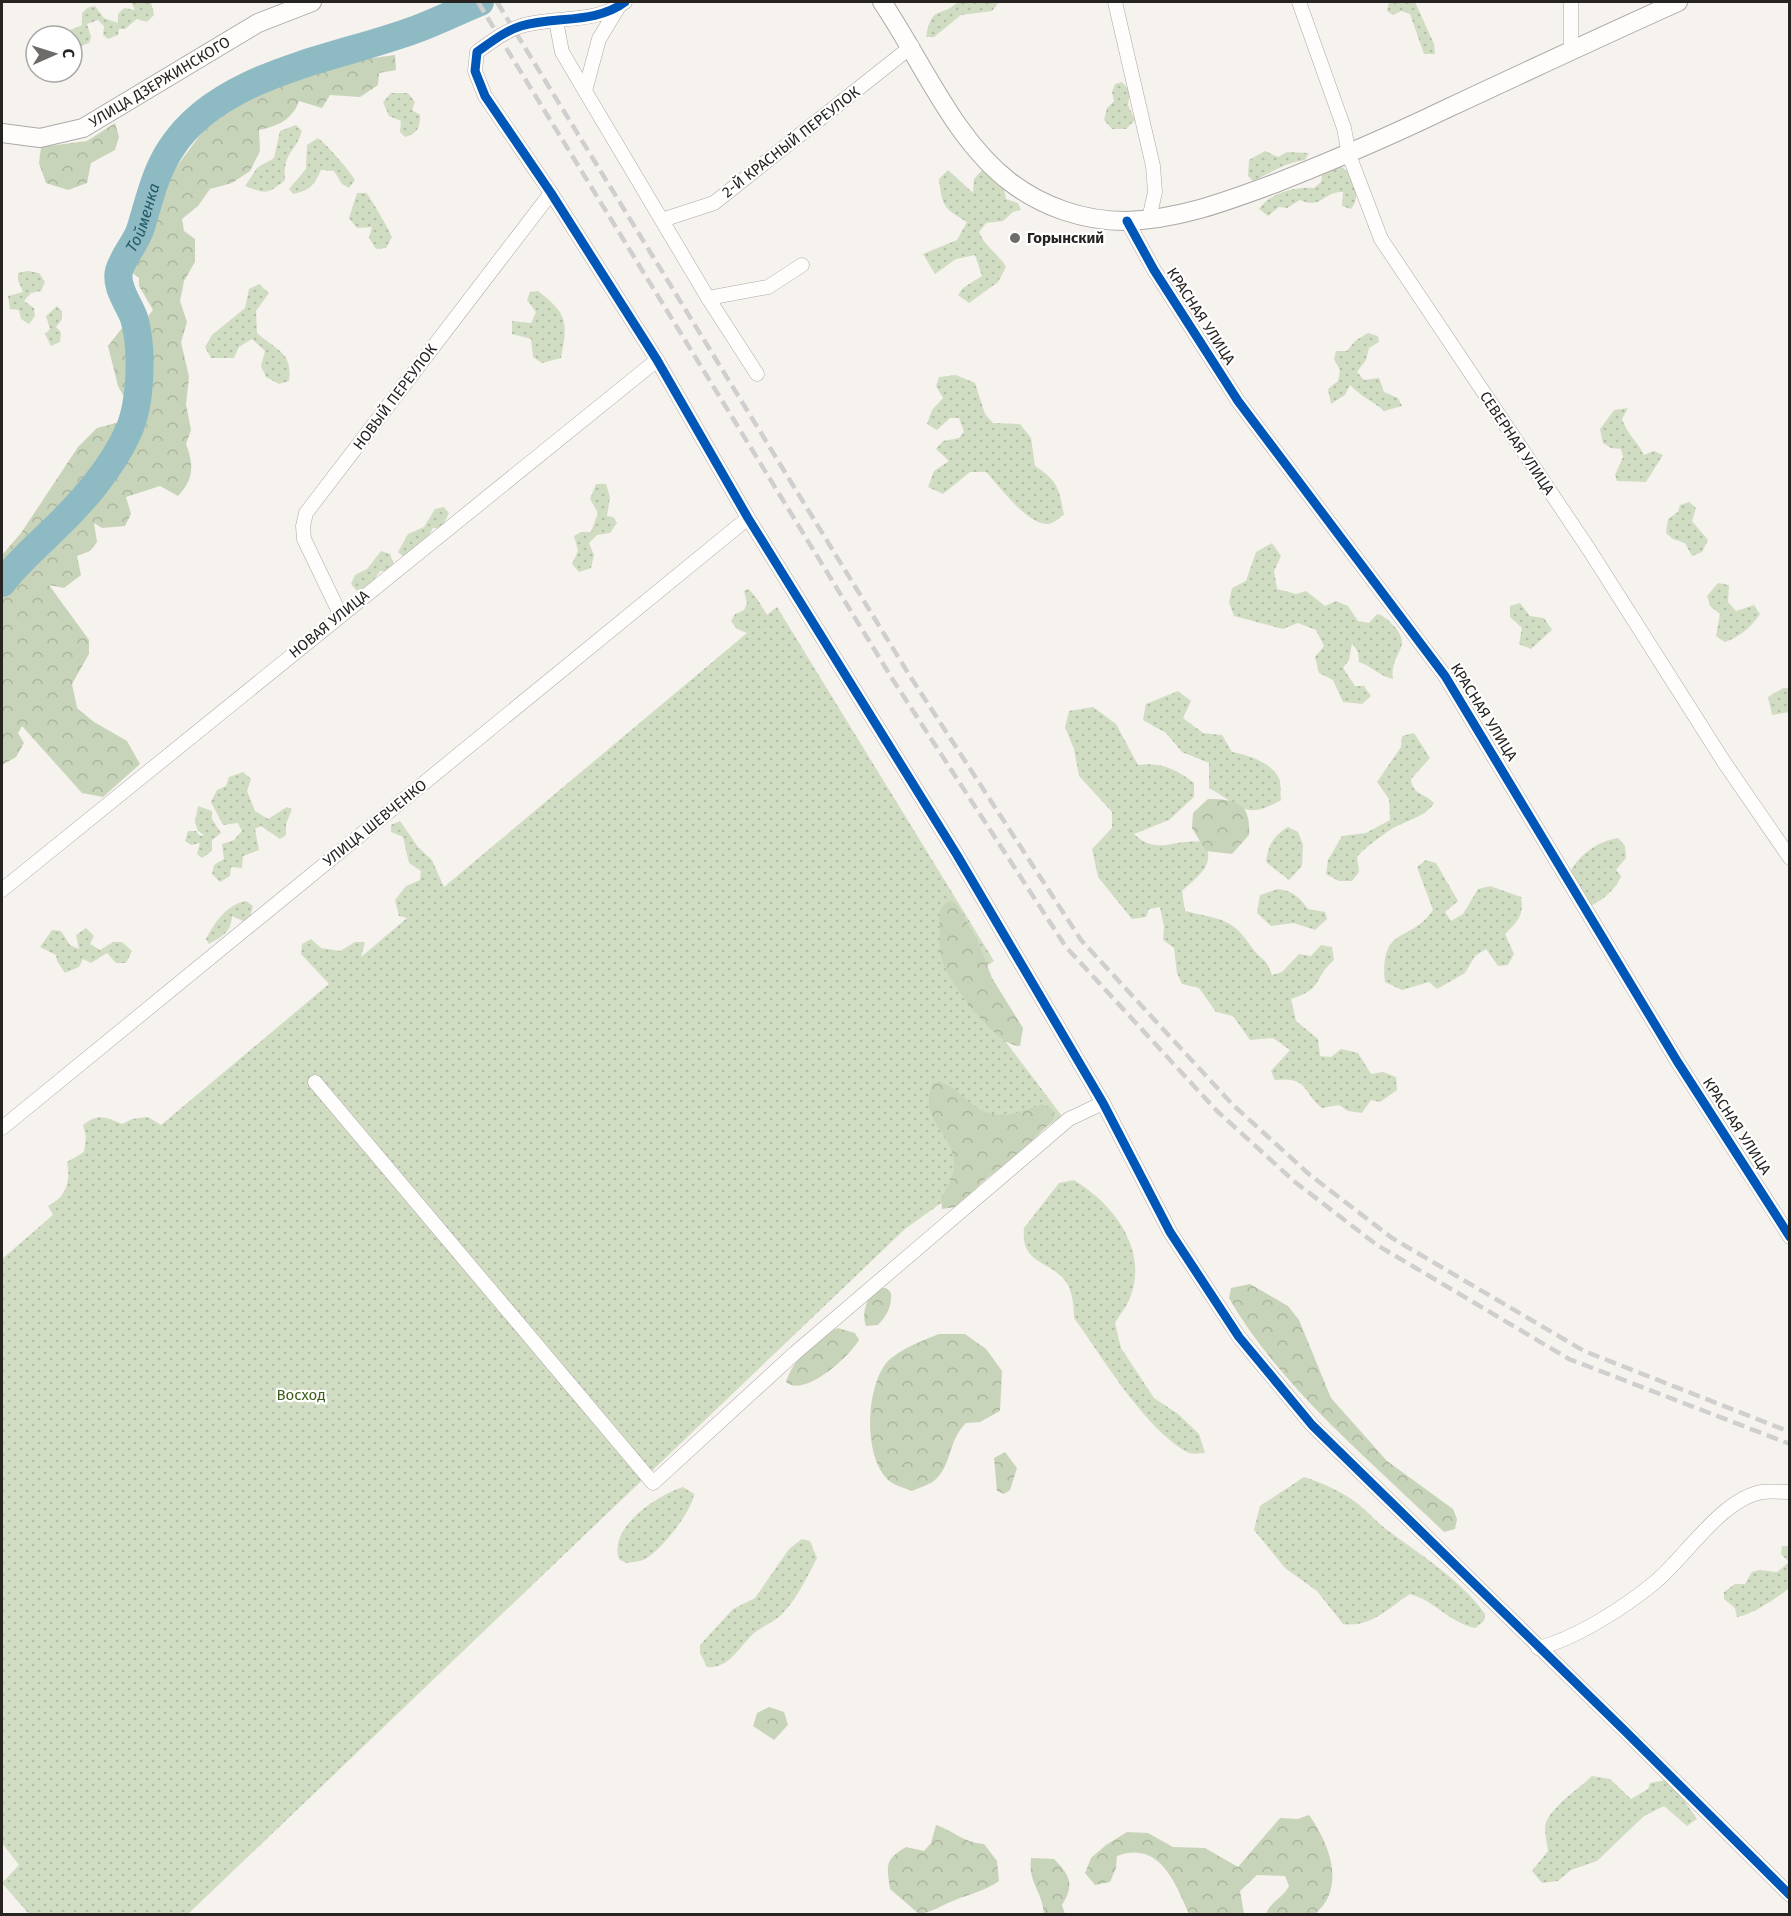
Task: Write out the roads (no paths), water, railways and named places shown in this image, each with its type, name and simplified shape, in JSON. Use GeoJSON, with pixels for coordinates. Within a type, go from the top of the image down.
{"type":"FeatureCollection","features":[{"type":"Feature","properties":{"kind":"street","name":"УЛИЦА ДЗЕРЖИНСКОГО"},"geometry":{"type":"LineString","coordinates":[[2,133],[40,138],[83,128],[258,23],[312,2]]}},
{"type":"Feature","properties":{"kind":"street"},"geometry":{"type":"LineString","coordinates":[[882,2],[912,46],[954,122],[984,159],[1030,195],[1072,214],[1099,220],[1126,221],[1190,212],[1229,200],[1349,154],[1678,2]]}},
{"type":"Feature","properties":{"kind":"street"},"geometry":{"type":"LineString","coordinates":[[1115,2],[1153,166],[1155,192],[1149,219]]}},
{"type":"Feature","properties":{"kind":"street","name":"СЕВЕРНАЯ УЛИЦА"},"geometry":{"type":"LineString","coordinates":[[1299,2],[1344,128],[1349,154],[1381,239],[1590,551],[1724,762],[1790,858]]}},
{"type":"Feature","properties":{"kind":"street"},"geometry":{"type":"LineString","coordinates":[[1571,2],[1571,50]]}},
{"type":"Feature","properties":{"kind":"street"},"geometry":{"type":"LineString","coordinates":[[622,4],[593,16],[520,27],[499,36],[477,52],[475,71],[485,96],[551,194],[657,360],[748,518],[957,855],[1102,1103],[1170,1232],[1239,1337],[1312,1425],[1790,1895]]}},
{"type":"Feature","properties":{"kind":"street"},"geometry":{"type":"LineString","coordinates":[[585,91],[599,39],[622,4]]}},
{"type":"Feature","properties":{"kind":"street"},"geometry":{"type":"LineString","coordinates":[[556,21],[562,52],[708,298],[757,374]]}},
{"type":"Feature","properties":{"kind":"street","name":"2-Й КРАСНЫЙ ПЕРЕУЛОК"},"geometry":{"type":"LineString","coordinates":[[662,220],[714,203],[912,46]]}},
{"type":"Feature","properties":{"kind":"street","name":"НОВЫЙ ПЕРЕУЛОК"},"geometry":{"type":"LineString","coordinates":[[340,614],[304,539],[303,526],[306,513],[551,194]]}},
{"type":"Feature","properties":{"kind":"street","name":"КРАСНАЯ УЛИЦА"},"geometry":{"type":"LineString","coordinates":[[1126,221],[1154,270],[1238,401],[1445,675],[1677,1061],[1790,1237]]}},
{"type":"Feature","properties":{"kind":"street"},"geometry":{"type":"LineString","coordinates":[[708,298],[768,287],[802,265]]}},
{"type":"Feature","properties":{"kind":"street","name":"НОВАЯ УЛИЦА"},"geometry":{"type":"LineString","coordinates":[[2,890],[340,614],[657,360]]}},
{"type":"Feature","properties":{"kind":"street","name":"УЛИЦА ШЕВЧЕНКО"},"geometry":{"type":"LineString","coordinates":[[2,1128],[748,518]]}},
{"type":"Feature","properties":{"kind":"street"},"geometry":{"type":"LineString","coordinates":[[315,1082],[653,1483],[795,1353],[1069,1119],[1102,1103]]}},
{"type":"Feature","properties":{"kind":"street"},"geometry":{"type":"LineString","coordinates":[[1538,1648],[1557,1643],[1654,1583],[1700,1533],[1740,1502],[1760,1492],[1790,1492]]}},
{"type":"Feature","properties":{"kind":"waterway","name":"Тойменка"},"geometry":{"type":"LineString","coordinates":[[2,583],[85,497],[114,458],[129,430],[136,405],[140,359],[137,330],[119,283],[119,271],[139,233],[160,168],[170,150],[191,124],[217,103],[281,72],[414,30],[480,2]]}},
{"type":"Feature","properties":{"kind":"railway"},"geometry":{"type":"LineString","coordinates":[[478,2],[893,680],[1066,947],[1217,1111],[1295,1182],[1377,1245],[1569,1359],[1790,1444]]}},
{"type":"Feature","properties":{"kind":"railway"},"geometry":{"type":"LineString","coordinates":[[497,2],[908,673],[1081,940],[1232,1104],[1310,1175],[1392,1238],[1584,1351],[1790,1432]]}},
{"type":"Feature","properties":{"kind":"place","name":"Горынский"},"geometry":{"type":"Point","coordinates":[1015,238]}},
{"type":"Feature","properties":{"kind":"park label","name":"Восход"},"geometry":{"type":"Point","coordinates":[301,1395]}}]}
